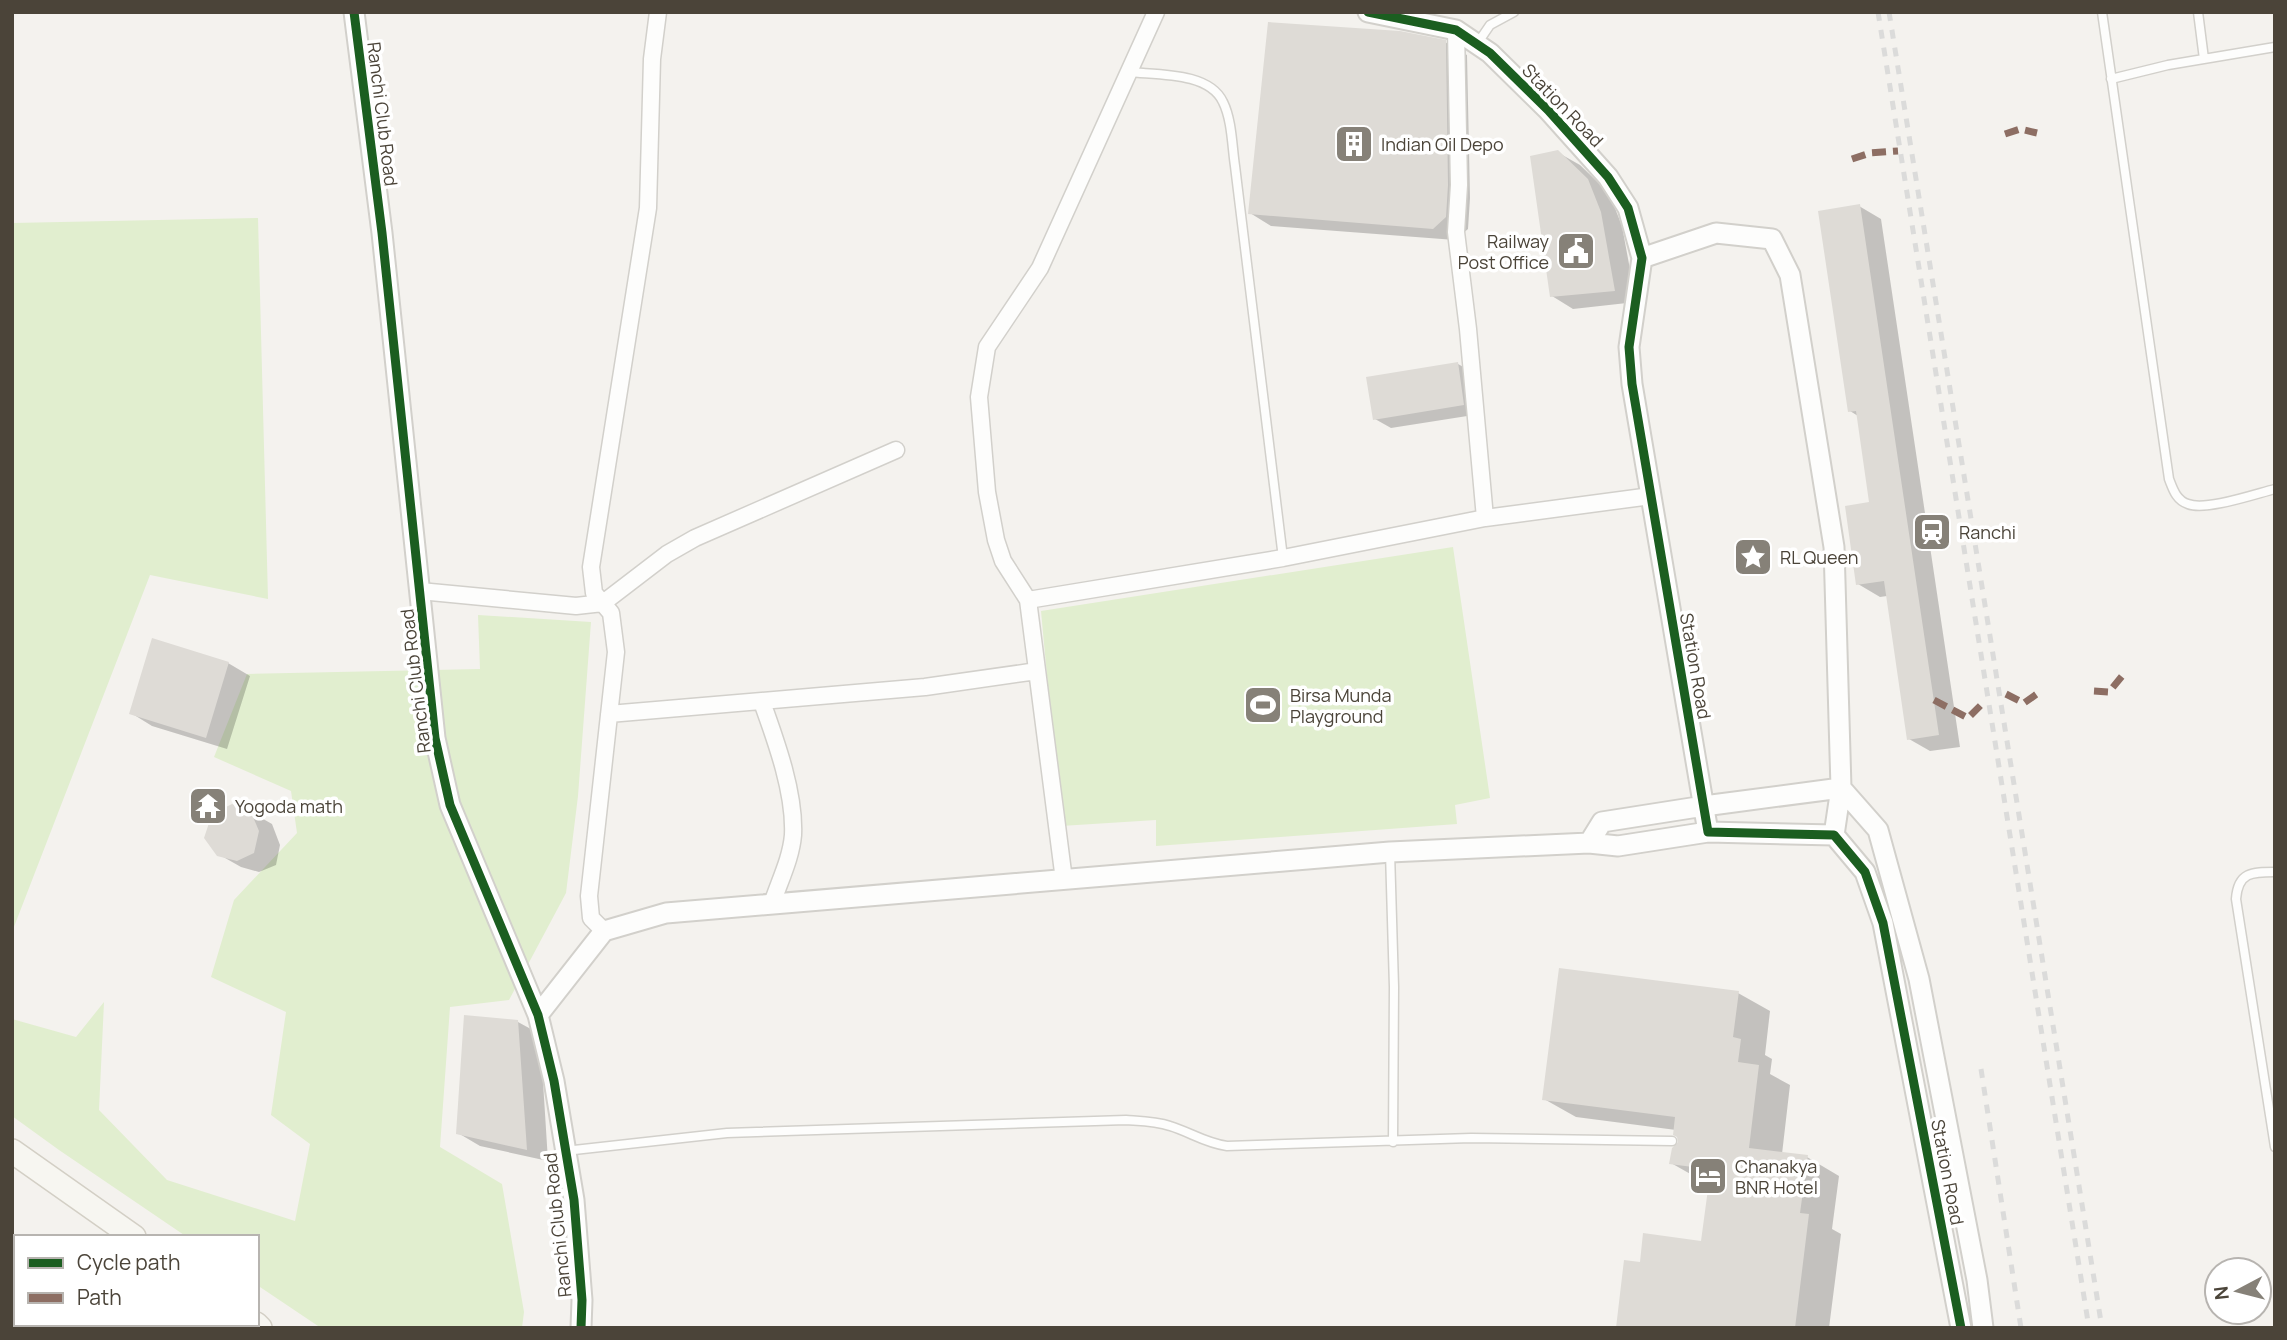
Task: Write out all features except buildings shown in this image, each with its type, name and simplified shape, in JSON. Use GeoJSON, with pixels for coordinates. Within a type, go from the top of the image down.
{"type":"FeatureCollection","features":[{"type":"Feature","properties":{"kind":"main road"},"geometry":{"type":"LineString","coordinates":[[12,1152],[131,1235]]}},
{"type":"Feature","properties":{"kind":"street","name":"Ranchi Club Road"},"geometry":{"type":"LineString","coordinates":[[354,12],[384,247],[435,738],[450,806],[538,1015],[554,1081],[574,1200],[582,1300],[581,1328]]}},
{"type":"Feature","properties":{"kind":"street"},"geometry":{"type":"LineString","coordinates":[[604,931],[591,918],[589,896],[616,652],[611,613],[594,593],[591,567],[648,208],[652,60],[658,12]]}},
{"type":"Feature","properties":{"kind":"street"},"geometry":{"type":"LineString","coordinates":[[1064,880],[1028,600],[1007,568],[996,540],[987,492],[979,397],[981,374],[986,347],[1040,268],[1156,12]]}},
{"type":"Feature","properties":{"kind":"street","name":"Station Road"},"geometry":{"type":"LineString","coordinates":[[1368,12],[1455,30],[1490,53],[1548,110],[1608,177],[1628,208],[1642,258],[1629,347],[1632,384],[1708,832]]}},
{"type":"Feature","properties":{"kind":"street"},"geometry":{"type":"LineString","coordinates":[[1455,30],[1459,185],[1456,232],[1468,329],[1485,518]]}},
{"type":"Feature","properties":{"kind":"street"},"geometry":{"type":"LineString","coordinates":[[538,1015],[604,931],[666,913],[1390,852],[1589,843],[1618,846],[1708,832],[1834,835],[1840,788],[1834,547],[1790,275],[1773,239],[1716,233],[1642,258]]}},
{"type":"Feature","properties":{"kind":"street"},"geometry":{"type":"LineString","coordinates":[[420,592],[576,606],[603,603],[667,554],[695,538],[896,450]]}},
{"type":"Feature","properties":{"kind":"street"},"geometry":{"type":"LineString","coordinates":[[1028,600],[1283,558],[1485,518],[1651,496]]}},
{"type":"Feature","properties":{"kind":"street"},"geometry":{"type":"LineString","coordinates":[[609,714],[925,687],[1037,671]]}},
{"type":"Feature","properties":{"kind":"street"},"geometry":{"type":"LineString","coordinates":[[762,702],[776,742],[790,800],[793,835],[772,904]]}},
{"type":"Feature","properties":{"kind":"street"},"geometry":{"type":"LineString","coordinates":[[1589,843],[1602,822],[1840,788]]}},
{"type":"Feature","properties":{"kind":"street"},"geometry":{"type":"LineString","coordinates":[[1840,788],[1878,830],[1919,979],[1978,1280],[1983,1328]]}},
{"type":"Feature","properties":{"kind":"street","name":"Station Road"},"geometry":{"type":"LineString","coordinates":[[1834,835],[1865,872],[1883,923],[1961,1328]]}},
{"type":"Feature","properties":{"kind":"lane"},"geometry":{"type":"LineString","coordinates":[[1477,44],[1490,25],[1514,12]]}},
{"type":"Feature","properties":{"kind":"lane"},"geometry":{"type":"LineString","coordinates":[[2102,12],[2164,453],[2175,494],[2187,504],[2203,506],[2275,489]]}},
{"type":"Feature","properties":{"kind":"lane"},"geometry":{"type":"LineString","coordinates":[[2198,12],[2204,59]]}},
{"type":"Feature","properties":{"kind":"lane"},"geometry":{"type":"LineString","coordinates":[[2112,79],[2168,65],[2275,47]]}},
{"type":"Feature","properties":{"kind":"lane"},"geometry":{"type":"LineString","coordinates":[[1129,72],[1200,80],[1215,89],[1224,103],[1235,166],[1283,558]]}},
{"type":"Feature","properties":{"kind":"lane"},"geometry":{"type":"LineString","coordinates":[[1390,852],[1395,1001],[1393,1142]]}},
{"type":"Feature","properties":{"kind":"lane"},"geometry":{"type":"LineString","coordinates":[[2275,872],[2254,872],[2244,877],[2237,885],[2236,899],[2275,1147]]}},
{"type":"Feature","properties":{"kind":"lane"},"geometry":{"type":"LineString","coordinates":[[565,1151],[727,1133],[1126,1120],[1164,1124],[1211,1144],[1227,1146],[1471,1138],[1672,1141]]}},
{"type":"Feature","properties":{"kind":"green space"},"geometry":{"type":"Polygon","coordinates":[[[258,218],[268,599],[150,575],[12,932],[12,223],[258,218]]]}},
{"type":"Feature","properties":{"kind":"green space","name":"Birsa Munda Playground"},"geometry":{"type":"Polygon","coordinates":[[[1453,547],[1490,798],[1455,805],[1457,824],[1156,846],[1156,820],[1061,826],[1041,611],[1453,547]]]}},
{"type":"Feature","properties":{"kind":"green space"},"geometry":{"type":"Polygon","coordinates":[[[478,615],[591,622],[578,796],[566,893],[509,1000],[450,1007],[440,1147],[502,1184],[524,1312],[522,1328],[321,1328],[259,1286],[259,1235],[184,1235],[12,1116],[12,1019],[76,1037],[104,1002],[99,1110],[167,1180],[295,1221],[310,1144],[271,1115],[286,1012],[211,977],[234,900],[297,833],[291,791],[214,757],[247,674],[480,669],[478,615]]]}},
{"type":"Feature","properties":{"kind":"railway"},"geometry":{"type":"LineString","coordinates":[[1878,12],[2089,1328]]}},
{"type":"Feature","properties":{"kind":"railway"},"geometry":{"type":"LineString","coordinates":[[1889,12],[2102,1328]]}},
{"type":"Feature","properties":{"kind":"railway"},"geometry":{"type":"LineString","coordinates":[[1981,1069],[2021,1328]]}},
{"type":"Feature","properties":{"kind":"marked path"},"geometry":{"type":"LineString","coordinates":[[2005,134],[2020,129],[2037,133]]}},
{"type":"Feature","properties":{"kind":"marked path"},"geometry":{"type":"LineString","coordinates":[[1852,159],[1870,153],[1898,151]]}},
{"type":"Feature","properties":{"kind":"marked path"},"geometry":{"type":"LineString","coordinates":[[2094,691],[2109,692],[2123,675]]}},
{"type":"Feature","properties":{"kind":"marked path"},"geometry":{"type":"LineString","coordinates":[[2006,694],[2024,703],[2041,691]]}},
{"type":"Feature","properties":{"kind":"marked path"},"geometry":{"type":"LineString","coordinates":[[1934,700],[1968,718],[1983,703]]}},
{"type":"Feature","properties":{"kind":"cycle path"},"geometry":{"type":"LineString","coordinates":[[354,12],[382,233],[435,738],[450,805],[538,1015],[554,1081],[574,1200],[582,1300],[581,1328]]}},
{"type":"Feature","properties":{"kind":"cycle path"},"geometry":{"type":"LineString","coordinates":[[1368,12],[1456,30],[1490,53],[1548,110],[1608,177],[1628,208],[1642,258],[1629,347],[1632,384],[1708,832],[1834,835],[1865,872],[1883,923],[1961,1328]]}},
{"type":"Feature","properties":{"kind":"place","name":"Indian Oil Depo"},"geometry":{"type":"Point","coordinates":[1354,144]}},
{"type":"Feature","properties":{"kind":"place","name":"Railway Post Office"},"geometry":{"type":"Point","coordinates":[1576,251]}},
{"type":"Feature","properties":{"kind":"place","name":"Ranchi"},"geometry":{"type":"Point","coordinates":[1932,532]}},
{"type":"Feature","properties":{"kind":"place","name":"RL Queen"},"geometry":{"type":"Point","coordinates":[1753,557]}},
{"type":"Feature","properties":{"kind":"place","name":"Birsa Munda Playground"},"geometry":{"type":"Point","coordinates":[1263,705]}},
{"type":"Feature","properties":{"kind":"place","name":"Yogoda math"},"geometry":{"type":"Point","coordinates":[208,806]}},
{"type":"Feature","properties":{"kind":"place","name":"Chanakya BNR Hotel"},"geometry":{"type":"Point","coordinates":[1708,1176]}}]}
